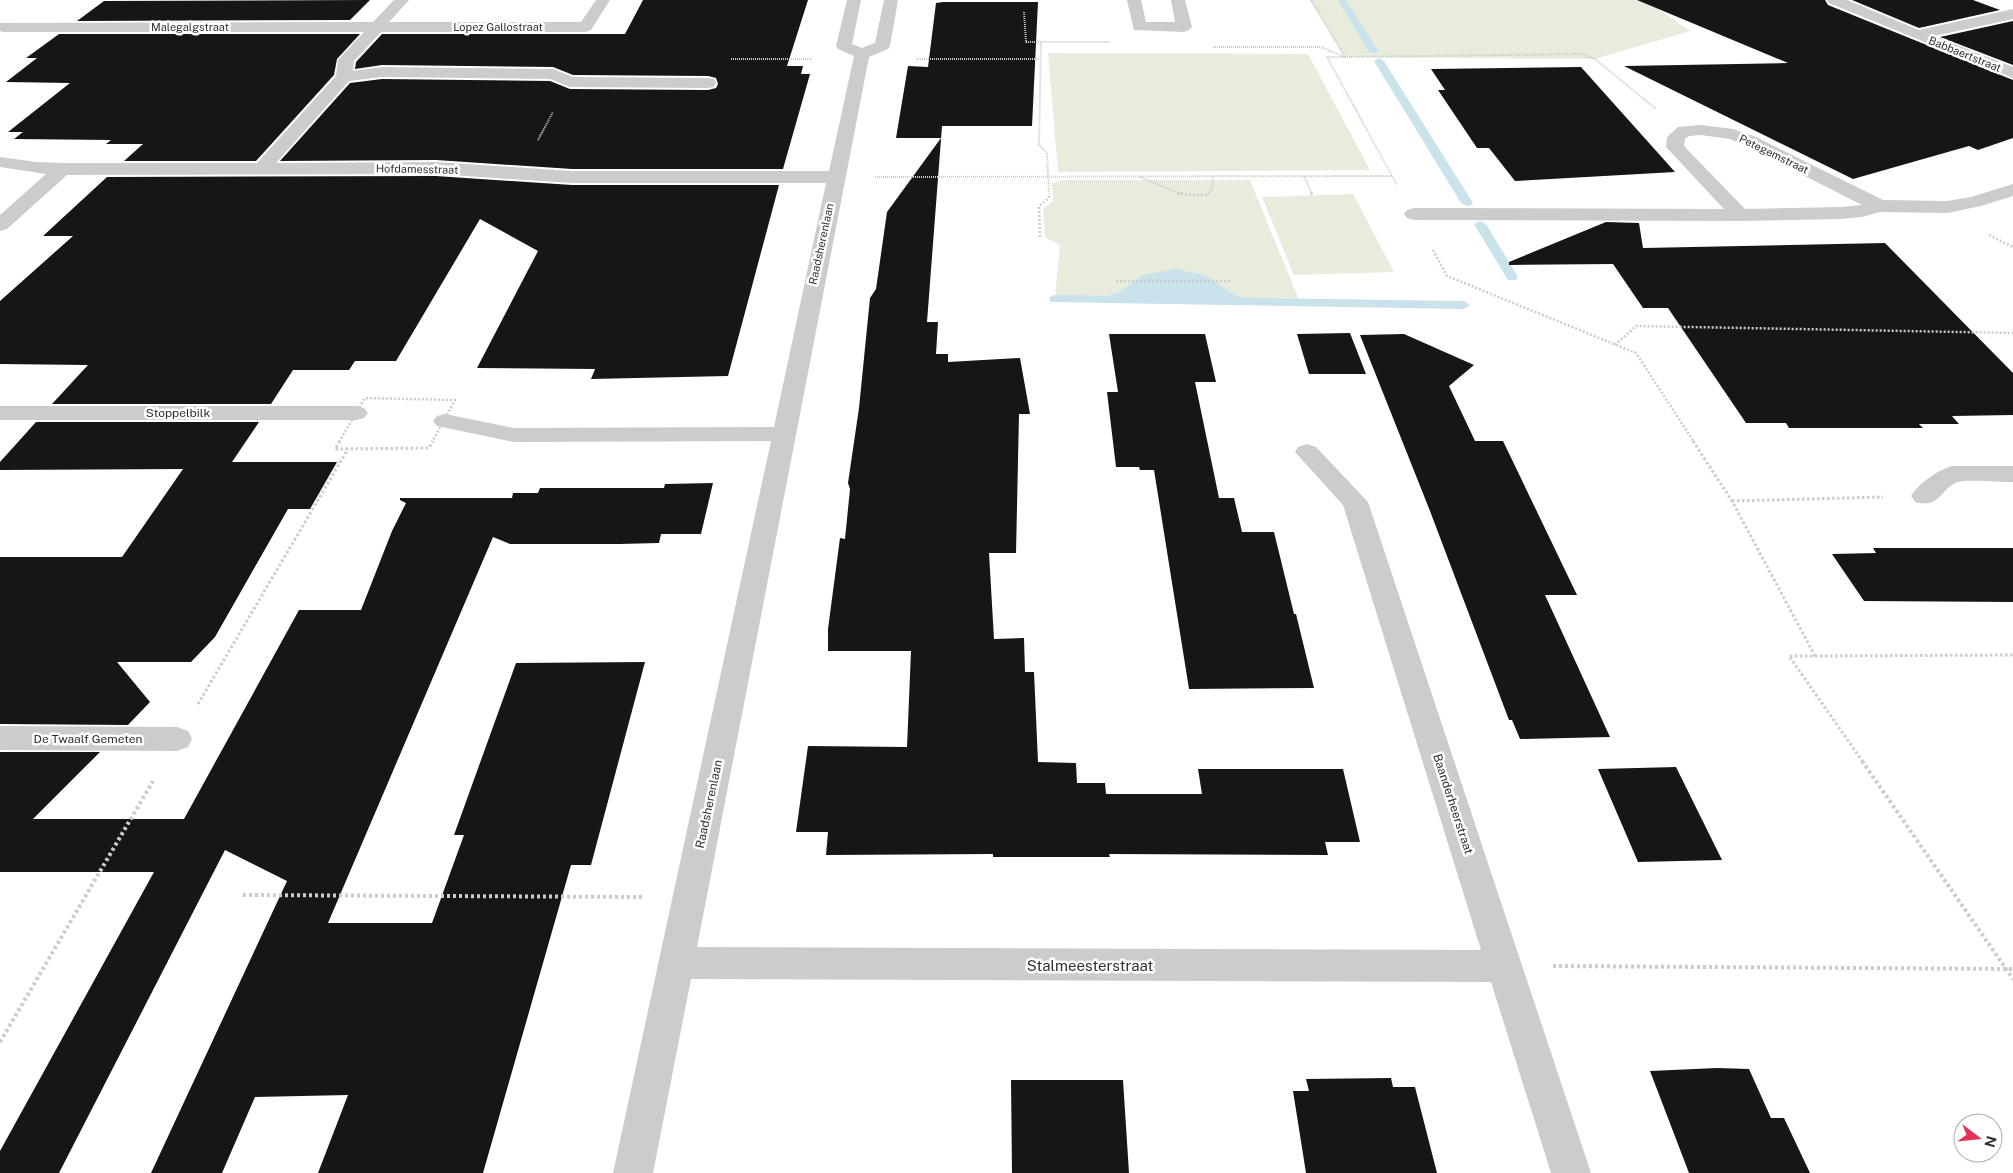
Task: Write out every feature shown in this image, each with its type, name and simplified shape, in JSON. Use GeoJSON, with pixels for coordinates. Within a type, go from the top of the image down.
{"type":"FeatureCollection","features":[{"type":"Feature","properties":{"kind":"street"},"geometry":{"type":"LineString","coordinates":[[262,168],[344,77],[346,60],[402,0]]}},
{"type":"Feature","properties":{"kind":"street","name":"Lopez Gallostraat"},"geometry":{"type":"LineString","coordinates":[[378,27],[586,27],[603,0]]}},
{"type":"Feature","properties":{"kind":"street"},"geometry":{"type":"LineString","coordinates":[[854,0],[844,46],[861,56],[882,46],[891,0]]}},
{"type":"Feature","properties":{"kind":"street"},"geometry":{"type":"LineString","coordinates":[[1134,0],[1139,27],[1184,27],[1178,0]]}},
{"type":"Feature","properties":{"kind":"street","name":"Babbaertstraat"},"geometry":{"type":"LineString","coordinates":[[1834,0],[2013,73]]}},
{"type":"Feature","properties":{"kind":"street","name":"Babbaertstraat"},"geometry":{"type":"LineString","coordinates":[[1918,35],[2013,14]]}},
{"type":"Feature","properties":{"kind":"street","name":"Malegalgstraat"},"geometry":{"type":"LineString","coordinates":[[2,28],[378,27]]}},
{"type":"Feature","properties":{"kind":"street","name":"Raadsherenlaan"},"geometry":{"type":"LineString","coordinates":[[633,1173],[861,56]]}},
{"type":"Feature","properties":{"kind":"street"},"geometry":{"type":"LineString","coordinates":[[344,77],[382,72],[553,74],[570,82],[708,83]]}},
{"type":"Feature","properties":{"kind":"street"},"geometry":{"type":"LineString","coordinates":[[1684,131],[1676,137],[1676,147],[1740,215]]}},
{"type":"Feature","properties":{"kind":"street","name":"Petegemstraat"},"geometry":{"type":"LineString","coordinates":[[1684,131],[1716,131],[1748,140],[1879,206]]}},
{"type":"Feature","properties":{"kind":"street","name":"Hofdamesstraat"},"geometry":{"type":"LineString","coordinates":[[0,162],[62,170],[436,168],[572,178],[835,177]]}},
{"type":"Feature","properties":{"kind":"street"},"geometry":{"type":"LineString","coordinates":[[0,225],[62,170]]}},
{"type":"Feature","properties":{"kind":"street","name":"Petegemstraat"},"geometry":{"type":"LineString","coordinates":[[1414,214],[1740,215],[1841,213],[1862,211],[1879,206],[1947,207],[1974,202],[2013,190]]}},
{"type":"Feature","properties":{"kind":"street","name":"Stoppelbilk"},"geometry":{"type":"LineString","coordinates":[[0,413],[356,413]]}},
{"type":"Feature","properties":{"kind":"street"},"geometry":{"type":"LineString","coordinates":[[445,421],[514,435],[783,434]]}},
{"type":"Feature","properties":{"kind":"street","name":"Baanderheerstraat"},"geometry":{"type":"LineString","coordinates":[[1307,452],[1356,502],[1570,1173]]}},
{"type":"Feature","properties":{"kind":"street"},"geometry":{"type":"LineString","coordinates":[[1924,496],[1952,474],[2013,474]]}},
{"type":"Feature","properties":{"kind":"street","name":"De Twaalf Gemeten"},"geometry":{"type":"LineString","coordinates":[[0,738],[177,739]]}},
{"type":"Feature","properties":{"kind":"street","name":"Stalmeesterstraat"},"geometry":{"type":"LineString","coordinates":[[675,963],[1505,966]]}},
{"type":"Feature","properties":{"kind":"path"},"geometry":{"type":"LineString","coordinates":[[1311,0],[1345,57]]}},
{"type":"Feature","properties":{"kind":"path"},"geometry":{"type":"LineString","coordinates":[[1024,12],[1026,42],[1114,42]]}},
{"type":"Feature","properties":{"kind":"path"},"geometry":{"type":"LineString","coordinates":[[1040,237],[1039,206],[1049,198],[1047,153],[1039,145],[1041,42]]}},
{"type":"Feature","properties":{"kind":"path"},"geometry":{"type":"LineString","coordinates":[[1204,47],[1321,47],[1345,57]]}},
{"type":"Feature","properties":{"kind":"path"},"geometry":{"type":"LineString","coordinates":[[1684,131],[1595,59],[1581,54],[1328,57],[1447,276],[1636,354],[1732,501],[1815,656]]}},
{"type":"Feature","properties":{"kind":"path"},"geometry":{"type":"LineString","coordinates":[[708,83],[719,59],[861,56],[1040,59]]}},
{"type":"Feature","properties":{"kind":"path"},"geometry":{"type":"LineString","coordinates":[[1304,176],[1313,196]]}},
{"type":"Feature","properties":{"kind":"path"},"geometry":{"type":"LineString","coordinates":[[835,177],[1392,176]]}},
{"type":"Feature","properties":{"kind":"path"},"geometry":{"type":"LineString","coordinates":[[1139,177],[1156,186],[1184,195],[1198,197],[1207,195],[1212,189],[1213,177]]}},
{"type":"Feature","properties":{"kind":"path"},"geometry":{"type":"LineString","coordinates":[[1116,281],[1231,281]]}},
{"type":"Feature","properties":{"kind":"path"},"geometry":{"type":"LineString","coordinates":[[1615,345],[1636,326],[2013,333]]}},
{"type":"Feature","properties":{"kind":"path"},"geometry":{"type":"LineString","coordinates":[[1732,501],[1924,496]]}},
{"type":"Feature","properties":{"kind":"path"},"geometry":{"type":"LineString","coordinates":[[2013,655],[1788,656],[2007,968],[2013,980]]}},
{"type":"Feature","properties":{"kind":"path"},"geometry":{"type":"LineString","coordinates":[[243,895],[689,898]]}},
{"type":"Feature","properties":{"kind":"path"},"geometry":{"type":"LineString","coordinates":[[1505,966],[2013,969]]}},
{"type":"Feature","properties":{"kind":"shaded area"},"geometry":{"type":"Polygon","coordinates":[[[1310,0],[1645,0],[1690,31],[1595,59],[1345,57],[1310,0]]]}},
{"type":"Feature","properties":{"kind":"shaded area"},"geometry":{"type":"Polygon","coordinates":[[[1048,53],[1308,54],[1370,170],[1058,172],[1048,53]]]}},
{"type":"Feature","properties":{"kind":"shaded area"},"geometry":{"type":"Polygon","coordinates":[[[1060,180],[1250,180],[1299,300],[1055,297],[1060,245],[1045,237],[1043,209],[1053,201],[1052,184],[1060,180]]]}},
{"type":"Feature","properties":{"kind":"shaded area"},"geometry":{"type":"Polygon","coordinates":[[[1353,194],[1394,272],[1294,275],[1262,197],[1353,194]]]}},
{"type":"Feature","properties":{"kind":"water"},"geometry":{"type":"Polygon","coordinates":[[[1177,269],[1206,276],[1246,302],[1099,300],[1121,291],[1143,275],[1177,269]]]}},
{"type":"Feature","properties":{"kind":"building"},"geometry":{"type":"Polygon","coordinates":[[[370,0],[350,20],[77,21],[104,1],[370,0]]]}},
{"type":"Feature","properties":{"kind":"building"},"geometry":{"type":"Polygon","coordinates":[[[643,0],[808,0],[787,66],[803,66],[801,74],[810,74],[783,169],[572,169],[436,160],[280,161],[350,83],[382,79],[550,81],[570,89],[708,90],[716,88],[718,84],[716,78],[708,76],[573,75],[553,67],[382,65],[355,69],[356,62],[382,34],[625,34],[643,0]]]}},
{"type":"Feature","properties":{"kind":"building"},"geometry":{"type":"Polygon","coordinates":[[[1637,0],[1825,0],[1828,5],[2013,80],[2013,138],[1978,150],[1969,146],[1853,179],[1624,66],[1788,63],[1637,0]]]}},
{"type":"Feature","properties":{"kind":"building"},"geometry":{"type":"Polygon","coordinates":[[[1852,0],[1973,0],[2000,10],[1919,28],[1852,0]]]}},
{"type":"Feature","properties":{"kind":"building"},"geometry":{"type":"Polygon","coordinates":[[[1038,2],[1032,126],[942,126],[927,322],[938,322],[936,354],[948,354],[948,362],[1020,358],[1030,414],[1019,414],[1016,553],[989,553],[994,639],[1024,638],[1025,672],[1034,672],[1038,762],[1076,763],[1077,783],[1105,783],[1106,794],[1202,794],[1198,769],[1343,769],[1360,842],[1325,842],[1328,855],[1109,854],[1110,857],[993,857],[993,854],[826,855],[828,832],[796,832],[808,746],[907,747],[911,651],[828,651],[828,629],[840,538],[845,539],[850,489],[848,483],[859,408],[870,298],[876,289],[887,212],[941,138],[896,138],[908,66],[928,67],[936,3],[1038,2]]]}},
{"type":"Feature","properties":{"kind":"building"},"geometry":{"type":"Polygon","coordinates":[[[2013,21],[2013,65],[1940,37],[2013,21]]]}},
{"type":"Feature","properties":{"kind":"building"},"geometry":{"type":"Polygon","coordinates":[[[59,34],[360,34],[337,59],[334,75],[256,161],[124,161],[143,144],[106,144],[111,140],[14,139],[23,132],[8,132],[70,83],[6,82],[37,58],[26,58],[59,34]]]}},
{"type":"Feature","properties":{"kind":"building"},"geometry":{"type":"Polygon","coordinates":[[[1581,67],[1675,172],[1515,181],[1489,148],[1477,148],[1438,90],[1445,90],[1431,69],[1581,67]]]}},
{"type":"Feature","properties":{"kind":"building"},"geometry":{"type":"Polygon","coordinates":[[[436,176],[572,185],[779,185],[728,376],[591,379],[595,369],[477,368],[538,251],[480,219],[396,361],[355,361],[349,370],[293,370],[271,404],[52,404],[88,365],[0,364],[0,301],[73,236],[43,236],[107,177],[436,176]]]}},
{"type":"Feature","properties":{"kind":"building"},"geometry":{"type":"Polygon","coordinates":[[[1606,222],[1639,223],[1643,248],[1885,243],[2013,373],[2013,415],[1952,416],[1959,424],[1919,424],[1923,428],[1789,428],[1786,423],[1746,423],[1668,308],[1643,308],[1613,264],[1509,265],[1509,262],[1606,222]]]}},
{"type":"Feature","properties":{"kind":"building"},"geometry":{"type":"Polygon","coordinates":[[[1350,333],[1366,374],[1309,374],[1297,334],[1350,333]]]}},
{"type":"Feature","properties":{"kind":"building"},"geometry":{"type":"Polygon","coordinates":[[[1109,334],[1205,334],[1216,382],[1195,382],[1219,498],[1234,498],[1242,532],[1274,532],[1314,688],[1189,689],[1154,470],[1140,470],[1139,467],[1116,467],[1107,392],[1118,392],[1109,334]]]}},
{"type":"Feature","properties":{"kind":"building"},"geometry":{"type":"Polygon","coordinates":[[[1404,334],[1474,365],[1449,386],[1475,441],[1503,441],[1577,595],[1545,595],[1610,737],[1520,739],[1512,720],[1509,720],[1430,511],[1360,335],[1404,334]]]}},
{"type":"Feature","properties":{"kind":"building"},"geometry":{"type":"Polygon","coordinates":[[[36,422],[259,422],[232,462],[337,462],[310,509],[288,509],[215,637],[191,662],[117,662],[150,702],[128,725],[0,724],[0,557],[122,557],[183,469],[0,470],[0,462],[36,422]]]}},
{"type":"Feature","properties":{"kind":"building"},"geometry":{"type":"Polygon","coordinates":[[[713,483],[701,534],[661,534],[659,543],[619,544],[510,544],[493,537],[328,923],[432,923],[464,835],[454,835],[516,663],[645,662],[591,865],[571,865],[483,1173],[318,1173],[348,1095],[255,1097],[222,1173],[151,1173],[287,881],[225,850],[59,1173],[0,1173],[0,1151],[154,872],[0,872],[0,752],[100,752],[33,819],[184,819],[299,610],[361,610],[392,531],[406,503],[400,500],[400,498],[512,498],[513,493],[538,493],[540,488],[664,488],[665,484],[713,483]]]}},
{"type":"Feature","properties":{"kind":"building"},"geometry":{"type":"Polygon","coordinates":[[[1873,548],[2013,548],[2013,602],[1864,601],[1832,554],[1876,553],[1873,548]]]}},
{"type":"Feature","properties":{"kind":"building"},"geometry":{"type":"Polygon","coordinates":[[[1676,767],[1722,860],[1638,862],[1598,769],[1676,767]]]}},
{"type":"Feature","properties":{"kind":"building"},"geometry":{"type":"Polygon","coordinates":[[[1717,1068],[1749,1069],[1771,1118],[1784,1118],[1810,1173],[1689,1173],[1650,1071],[1717,1068]]]}},
{"type":"Feature","properties":{"kind":"building"},"geometry":{"type":"Polygon","coordinates":[[[1391,1078],[1393,1087],[1415,1087],[1437,1173],[1306,1173],[1293,1091],[1309,1091],[1306,1079],[1391,1078]]]}},
{"type":"Feature","properties":{"kind":"building"},"geometry":{"type":"Polygon","coordinates":[[[1011,1080],[1123,1080],[1129,1173],[1012,1173],[1011,1080]]]}},
{"type":"Feature","properties":{"kind":"waterway"},"geometry":{"type":"LineString","coordinates":[[1342,0],[1373,51]]}},
{"type":"Feature","properties":{"kind":"waterway"},"geometry":{"type":"LineString","coordinates":[[1379,61],[1467,203]]}},
{"type":"Feature","properties":{"kind":"waterway"},"geometry":{"type":"LineString","coordinates":[[1480,224],[1512,277]]}},
{"type":"Feature","properties":{"kind":"waterway"},"geometry":{"type":"LineString","coordinates":[[1055,299],[1464,305]]}}]}
